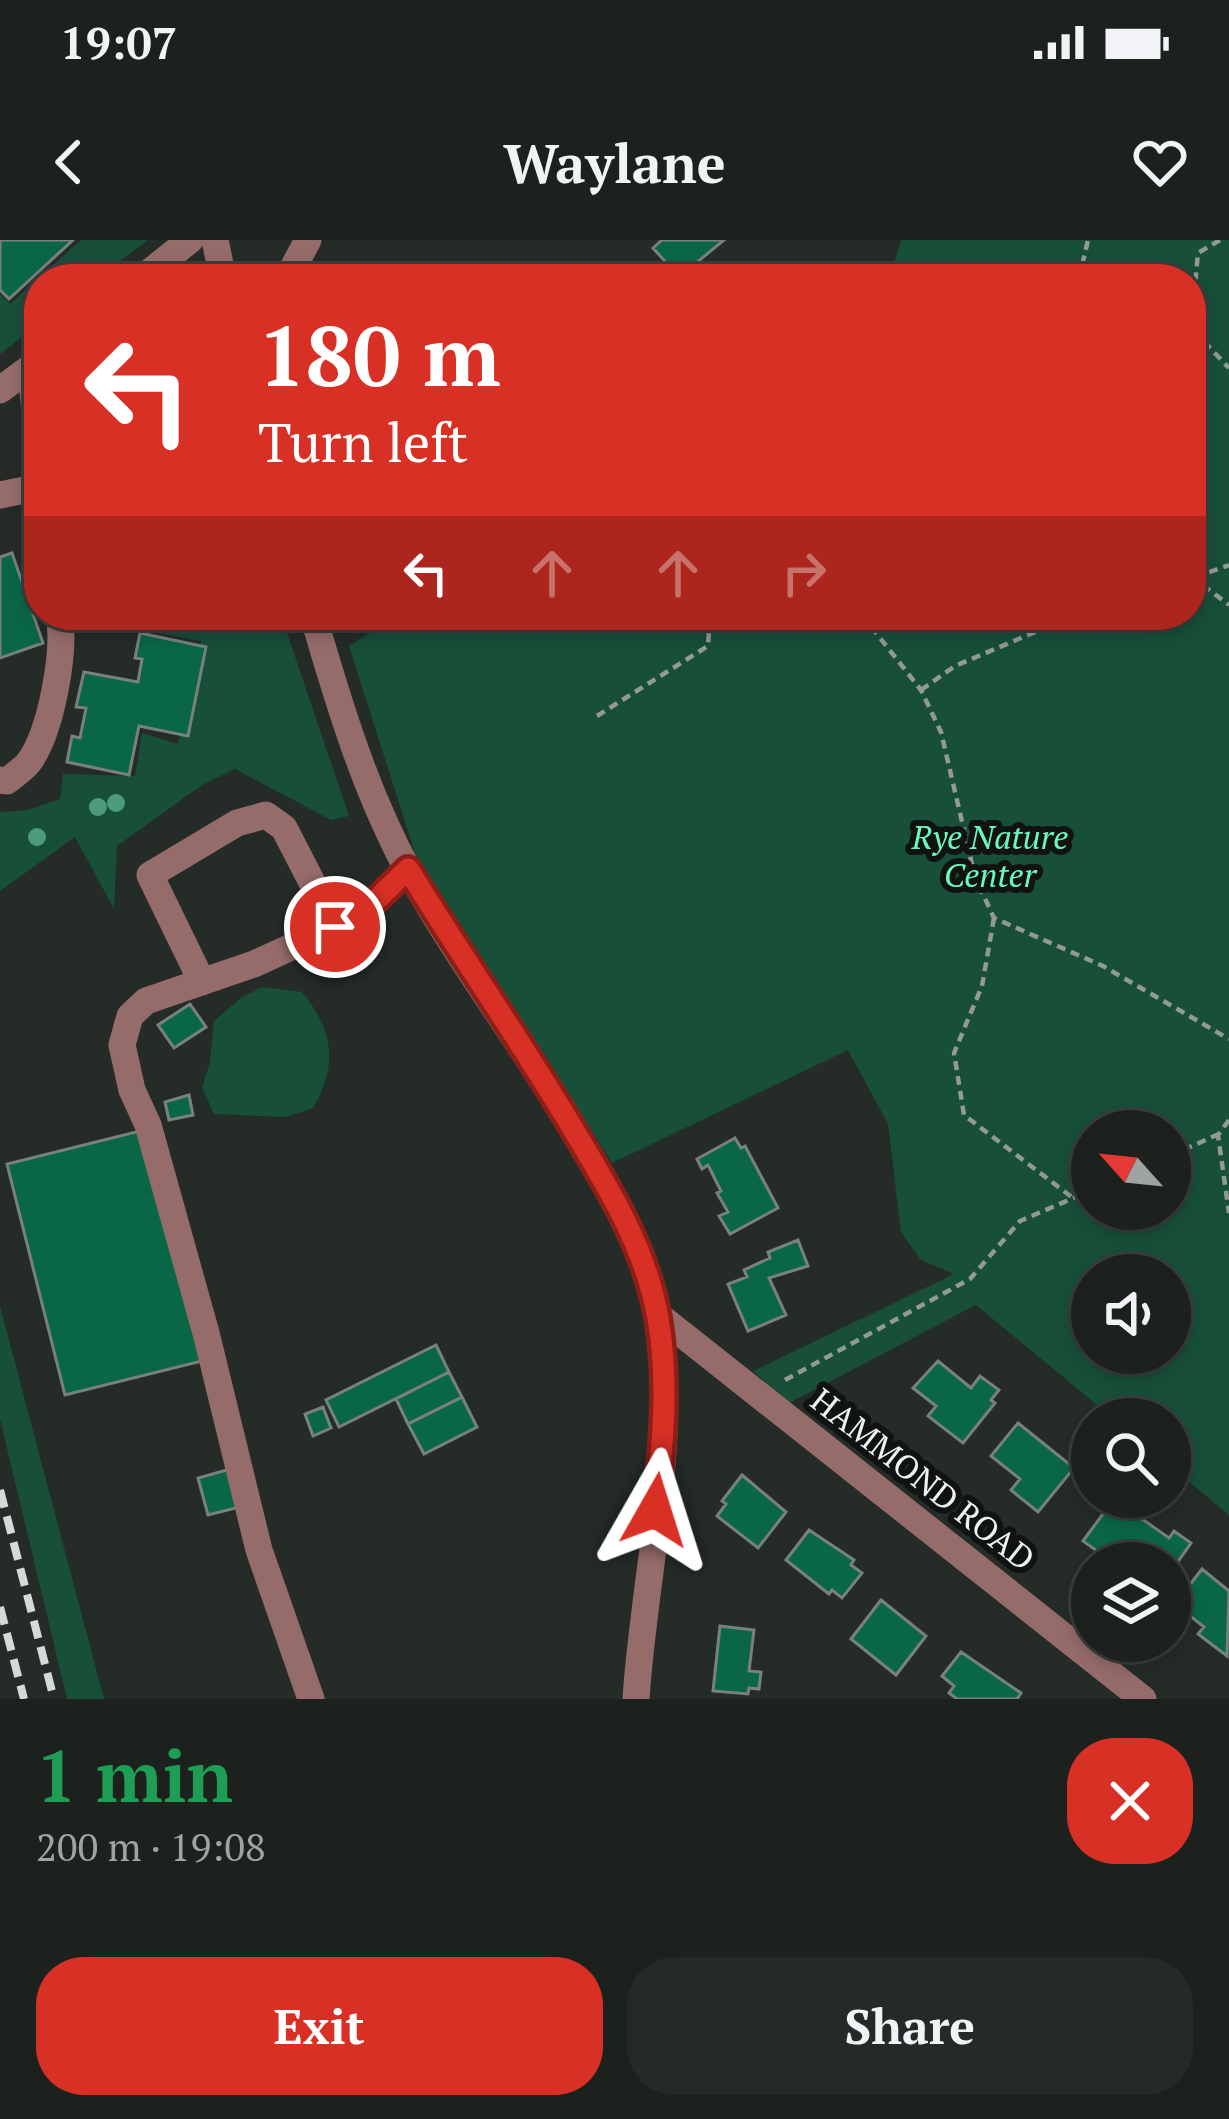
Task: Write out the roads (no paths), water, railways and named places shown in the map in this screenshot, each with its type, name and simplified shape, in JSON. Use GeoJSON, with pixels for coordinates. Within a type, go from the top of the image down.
{"type":"FeatureCollection","features":[{"type":"Feature","properties":{"kind":"street"},"geometry":{"type":"LineString","coordinates":[[160,264],[190,240]]}},
{"type":"Feature","properties":{"kind":"street"},"geometry":{"type":"LineString","coordinates":[[0,391],[24,372]]}},
{"type":"Feature","properties":{"kind":"street"},"geometry":{"type":"LineString","coordinates":[[0,780],[7,781],[29,763],[49,711],[60,630]]}},
{"type":"Feature","properties":{"kind":"street"},"geometry":{"type":"LineString","coordinates":[[317,630],[337,697],[408,869],[598,1171],[641,1253],[658,1315],[663,1426],[636,1699]]}},
{"type":"Feature","properties":{"kind":"street"},"geometry":{"type":"LineString","coordinates":[[202,982],[150,875],[237,824],[266,815],[284,828],[335,927]]}},
{"type":"Feature","properties":{"kind":"street"},"geometry":{"type":"LineString","coordinates":[[311,1699],[259,1550],[206,1333],[148,1125],[131,1090],[122,1045],[130,1016],[146,1001],[254,964],[335,927],[368,908],[408,869]]}},
{"type":"Feature","properties":{"kind":"street","name":"HAMMOND ROAD"},"geometry":{"type":"LineString","coordinates":[[658,1315],[1143,1699]]}},
{"type":"Feature","properties":{"kind":"railway"},"geometry":{"type":"LineString","coordinates":[[0,1490],[54,1699]]}},
{"type":"Feature","properties":{"kind":"railway"},"geometry":{"type":"LineString","coordinates":[[0,1607],[24,1699]]}},
{"type":"Feature","properties":{"kind":"park label","name":"Rye Nature Center"},"geometry":{"type":"Point","coordinates":[990,856]}}]}
